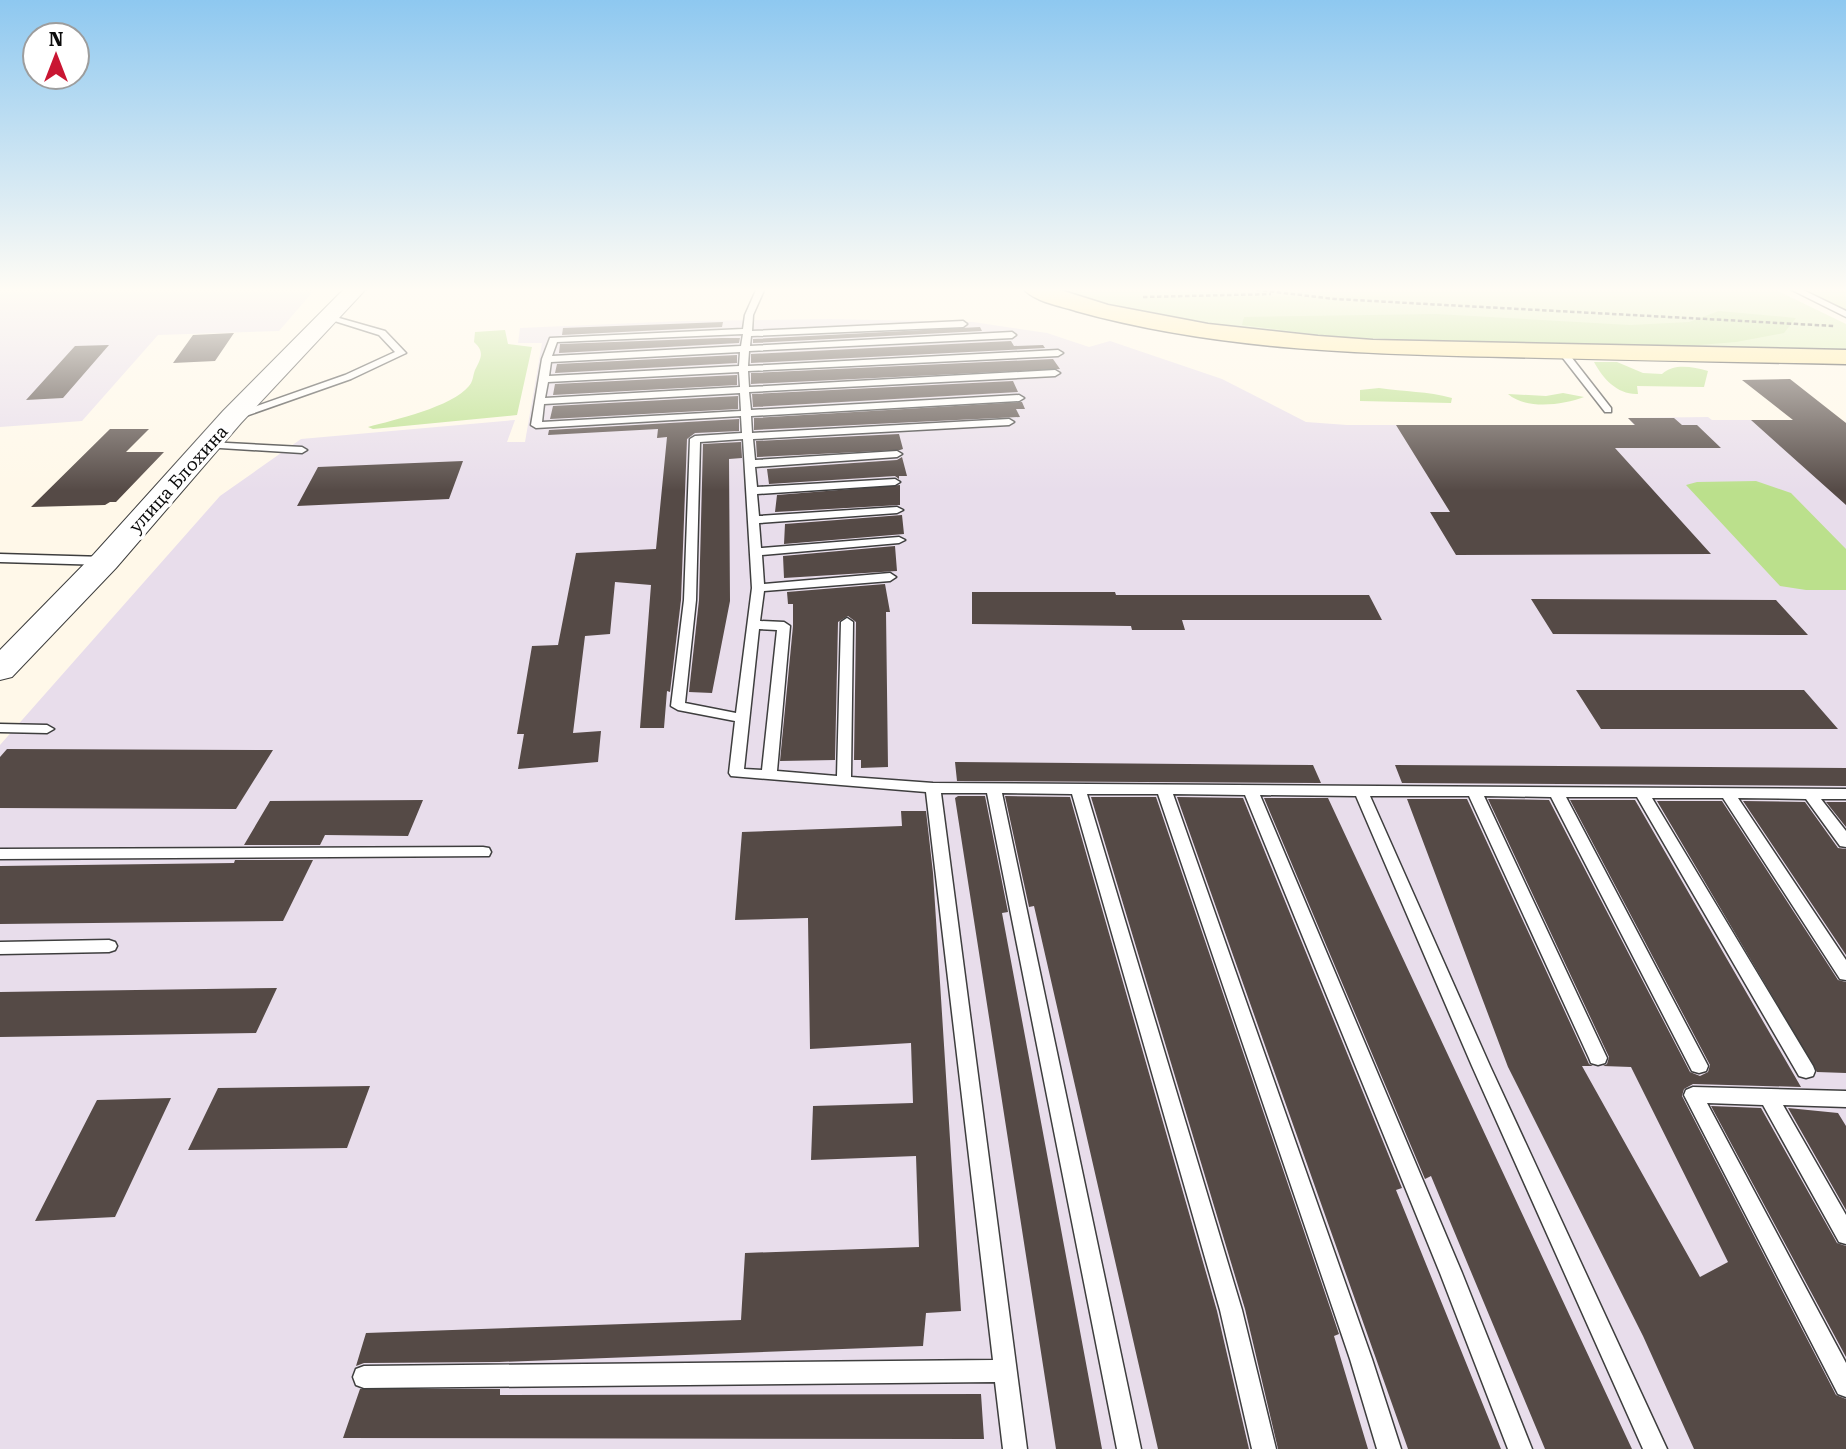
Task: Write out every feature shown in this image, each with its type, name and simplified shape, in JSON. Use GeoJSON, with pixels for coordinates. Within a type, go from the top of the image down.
{"type":"FeatureCollection","features":[{"type":"Feature","properties":{"kind":"main road"},"geometry":{"type":"LineString","coordinates":[[1781,356],[1846,357]]}},
{"type":"Feature","properties":{"kind":"street","name":"улица Блохина"},"geometry":{"type":"LineString","coordinates":[[0,670],[105,561],[232,417],[290,356]]}},
{"type":"Feature","properties":{"kind":"lane"},"geometry":{"type":"LineString","coordinates":[[232,417],[348,377],[395,356]]}},
{"type":"Feature","properties":{"kind":"lane"},"geometry":{"type":"LineString","coordinates":[[548,356],[536,425],[1019,398]]}},
{"type":"Feature","properties":{"kind":"lane"},"geometry":{"type":"LineString","coordinates":[[547,359],[579,356]]}},
{"type":"Feature","properties":{"kind":"lane"},"geometry":{"type":"LineString","coordinates":[[744,356],[744,390],[758,588],[736,772],[933,788],[1846,794]]}},
{"type":"Feature","properties":{"kind":"lane"},"geometry":{"type":"LineString","coordinates":[[544,379],[1006,356]]}},
{"type":"Feature","properties":{"kind":"lane"},"geometry":{"type":"LineString","coordinates":[[1566,356],[1608,410]]}},
{"type":"Feature","properties":{"kind":"lane"},"geometry":{"type":"LineString","coordinates":[[540,401],[1055,373]]}},
{"type":"Feature","properties":{"kind":"lane"},"geometry":{"type":"LineString","coordinates":[[742,718],[678,706],[690,600],[695,439],[1009,422]]}},
{"type":"Feature","properties":{"kind":"lane"},"geometry":{"type":"LineString","coordinates":[[208,445],[302,450]]}},
{"type":"Feature","properties":{"kind":"lane"},"geometry":{"type":"LineString","coordinates":[[749,464],[897,454]]}},
{"type":"Feature","properties":{"kind":"lane"},"geometry":{"type":"LineString","coordinates":[[751,491],[895,482]]}},
{"type":"Feature","properties":{"kind":"lane"},"geometry":{"type":"LineString","coordinates":[[753,520],[897,510]]}},
{"type":"Feature","properties":{"kind":"lane"},"geometry":{"type":"LineString","coordinates":[[755,552],[899,540]]}},
{"type":"Feature","properties":{"kind":"lane"},"geometry":{"type":"LineString","coordinates":[[0,558],[105,561]]}},
{"type":"Feature","properties":{"kind":"lane"},"geometry":{"type":"LineString","coordinates":[[758,588],[890,577]]}},
{"type":"Feature","properties":{"kind":"lane"},"geometry":{"type":"LineString","coordinates":[[844,781],[847,622]]}},
{"type":"Feature","properties":{"kind":"lane"},"geometry":{"type":"LineString","coordinates":[[752,625],[783,626],[769,775]]}},
{"type":"Feature","properties":{"kind":"lane"},"geometry":{"type":"LineString","coordinates":[[0,729],[47,729]]}},
{"type":"Feature","properties":{"kind":"lane"},"geometry":{"type":"LineString","coordinates":[[933,788],[1015,1449]]}},
{"type":"Feature","properties":{"kind":"lane"},"geometry":{"type":"LineString","coordinates":[[993,788],[1129,1449]]}},
{"type":"Feature","properties":{"kind":"lane"},"geometry":{"type":"LineString","coordinates":[[1078,789],[1231,1310],[1264,1449]]}},
{"type":"Feature","properties":{"kind":"lane"},"geometry":{"type":"LineString","coordinates":[[1164,789],[1361,1359],[1389,1449]]}},
{"type":"Feature","properties":{"kind":"lane"},"geometry":{"type":"LineString","coordinates":[[1250,790],[1451,1273],[1520,1449]]}},
{"type":"Feature","properties":{"kind":"lane"},"geometry":{"type":"LineString","coordinates":[[1361,791],[1480,1066],[1655,1449]]}},
{"type":"Feature","properties":{"kind":"lane"},"geometry":{"type":"LineString","coordinates":[[1474,791],[1598,1058]]}},
{"type":"Feature","properties":{"kind":"lane"},"geometry":{"type":"LineString","coordinates":[[1556,792],[1699,1066]]}},
{"type":"Feature","properties":{"kind":"lane"},"geometry":{"type":"LineString","coordinates":[[1641,792],[1806,1071]]}},
{"type":"Feature","properties":{"kind":"lane"},"geometry":{"type":"LineString","coordinates":[[1727,793],[1846,974]]}},
{"type":"Feature","properties":{"kind":"lane"},"geometry":{"type":"LineString","coordinates":[[1810,793],[1846,842]]}},
{"type":"Feature","properties":{"kind":"lane"},"geometry":{"type":"LineString","coordinates":[[0,854],[483,852]]}},
{"type":"Feature","properties":{"kind":"lane"},"geometry":{"type":"LineString","coordinates":[[0,948],[110,946]]}},
{"type":"Feature","properties":{"kind":"lane"},"geometry":{"type":"LineString","coordinates":[[1846,1099],[1693,1095],[1846,1386]]}},
{"type":"Feature","properties":{"kind":"lane"},"geometry":{"type":"LineString","coordinates":[[1769,1097],[1846,1235]]}},
{"type":"Feature","properties":{"kind":"lane"},"geometry":{"type":"LineString","coordinates":[[364,1377],[1005,1371]]}},
{"type":"Feature","properties":{"kind":"shaded area"},"geometry":{"type":"Polygon","coordinates":[[[0,356],[140,356],[82,421],[0,427],[0,356]]]}},
{"type":"Feature","properties":{"kind":"shaded area"},"geometry":{"type":"Polygon","coordinates":[[[540,356],[1153,356],[1222,379],[1306,422],[1347,425],[1634,425],[1628,418],[1708,417],[1712,420],[1842,420],[1846,423],[1846,1449],[0,1449],[0,745],[220,496],[301,439],[515,420],[507,442],[525,442],[540,356]]]}},
{"type":"Feature","properties":{"kind":"green space"},"geometry":{"type":"Polygon","coordinates":[[[480,356],[530,356],[517,415],[373,429],[368,427],[422,412],[461,394],[470,384],[480,356]]]}},
{"type":"Feature","properties":{"kind":"green space"},"geometry":{"type":"Polygon","coordinates":[[[1594,362],[1617,362],[1643,373],[1662,374],[1672,368],[1684,367],[1708,371],[1704,387],[1637,386],[1638,394],[1631,394],[1612,385],[1594,362]]]}},
{"type":"Feature","properties":{"kind":"green space"},"geometry":{"type":"Polygon","coordinates":[[[1379,388],[1452,398],[1451,403],[1360,401],[1360,390],[1379,388]]]}},
{"type":"Feature","properties":{"kind":"green space"},"geometry":{"type":"Polygon","coordinates":[[[1563,393],[1584,397],[1555,404],[1534,404],[1508,394],[1546,396],[1563,393]]]}},
{"type":"Feature","properties":{"kind":"green space"},"geometry":{"type":"Polygon","coordinates":[[[1756,481],[1791,493],[1846,549],[1846,590],[1806,590],[1780,586],[1686,485],[1697,482],[1756,481]]]}},
{"type":"Feature","properties":{"kind":"building"},"geometry":{"type":"Polygon","coordinates":[[[66,356],[100,356],[63,398],[26,400],[66,356]]]}},
{"type":"Feature","properties":{"kind":"building"},"geometry":{"type":"Polygon","coordinates":[[[178,356],[219,356],[215,361],[173,363],[178,356]]]}},
{"type":"Feature","properties":{"kind":"building"},"geometry":{"type":"Polygon","coordinates":[[[737,356],[737,363],[555,373],[557,364],[737,356]]]}},
{"type":"Feature","properties":{"kind":"building"},"geometry":{"type":"Polygon","coordinates":[[[751,356],[896,356],[751,363],[751,356]]]}},
{"type":"Feature","properties":{"kind":"building"},"geometry":{"type":"Polygon","coordinates":[[[1053,359],[1060,369],[751,384],[751,373],[1053,359]]]}},
{"type":"Feature","properties":{"kind":"building"},"geometry":{"type":"Polygon","coordinates":[[[737,375],[737,385],[553,395],[555,384],[737,375]]]}},
{"type":"Feature","properties":{"kind":"building"},"geometry":{"type":"Polygon","coordinates":[[[1790,379],[1846,423],[1846,505],[1751,420],[1793,420],[1742,380],[1790,379]]]}},
{"type":"Feature","properties":{"kind":"building"},"geometry":{"type":"Polygon","coordinates":[[[1013,381],[1018,392],[753,407],[752,394],[1013,381]]]}},
{"type":"Feature","properties":{"kind":"building"},"geometry":{"type":"Polygon","coordinates":[[[738,396],[738,409],[550,419],[553,406],[738,396]]]}},
{"type":"Feature","properties":{"kind":"building"},"geometry":{"type":"Polygon","coordinates":[[[1022,402],[1025,409],[1016,409],[1020,417],[754,430],[754,418],[1022,402]]]}},
{"type":"Feature","properties":{"kind":"building"},"geometry":{"type":"Polygon","coordinates":[[[1628,418],[1674,418],[1682,425],[1697,425],[1721,448],[1615,448],[1711,554],[1456,555],[1430,512],[1450,512],[1396,425],[1635,425],[1628,418]]]}},
{"type":"Feature","properties":{"kind":"building"},"geometry":{"type":"Polygon","coordinates":[[[739,419],[739,431],[695,433],[687,439],[681,600],[664,728],[640,728],[651,585],[615,582],[610,634],[585,636],[573,733],[601,731],[598,762],[518,769],[524,734],[517,734],[532,646],[558,645],[576,553],[656,549],[667,437],[657,438],[658,429],[548,435],[549,430],[739,419]]]}},
{"type":"Feature","properties":{"kind":"building"},"geometry":{"type":"Polygon","coordinates":[[[110,429],[149,429],[126,452],[164,452],[116,502],[105,505],[31,507],[110,429]]]}},
{"type":"Feature","properties":{"kind":"building"},"geometry":{"type":"Polygon","coordinates":[[[899,434],[903,449],[900,450],[757,457],[756,441],[899,434]]]}},
{"type":"Feature","properties":{"kind":"building"},"geometry":{"type":"Polygon","coordinates":[[[741,442],[742,458],[729,459],[730,601],[712,693],[689,692],[699,600],[703,444],[741,442]]]}},
{"type":"Feature","properties":{"kind":"building"},"geometry":{"type":"Polygon","coordinates":[[[902,457],[907,476],[899,476],[899,479],[895,476],[769,484],[767,469],[897,460],[902,457]]]}},
{"type":"Feature","properties":{"kind":"building"},"geometry":{"type":"Polygon","coordinates":[[[463,461],[449,499],[297,506],[318,467],[463,461]]]}},
{"type":"Feature","properties":{"kind":"building"},"geometry":{"type":"Polygon","coordinates":[[[900,485],[900,505],[775,512],[777,495],[900,485]]]}},
{"type":"Feature","properties":{"kind":"building"},"geometry":{"type":"Polygon","coordinates":[[[902,515],[904,534],[784,544],[785,524],[902,515]]]}},
{"type":"Feature","properties":{"kind":"building"},"geometry":{"type":"Polygon","coordinates":[[[895,546],[897,571],[784,578],[783,556],[895,546]]]}},
{"type":"Feature","properties":{"kind":"building"},"geometry":{"type":"Polygon","coordinates":[[[885,584],[890,612],[886,612],[888,767],[861,768],[861,760],[854,760],[856,622],[848,616],[838,622],[835,760],[780,761],[793,626],[793,604],[788,604],[787,592],[885,584]]]}},
{"type":"Feature","properties":{"kind":"building"},"geometry":{"type":"Polygon","coordinates":[[[972,592],[1369,595],[1382,620],[1182,620],[1185,630],[1132,630],[1131,626],[972,624],[972,592]]]}},
{"type":"Feature","properties":{"kind":"building"},"geometry":{"type":"Polygon","coordinates":[[[1531,599],[1776,600],[1808,635],[1553,634],[1531,599]]]}},
{"type":"Feature","properties":{"kind":"building"},"geometry":{"type":"Polygon","coordinates":[[[1576,690],[1804,690],[1838,729],[1601,729],[1576,690]]]}},
{"type":"Feature","properties":{"kind":"building"},"geometry":{"type":"Polygon","coordinates":[[[7,749],[273,750],[236,809],[0,808],[0,757],[7,749]]]}},
{"type":"Feature","properties":{"kind":"building"},"geometry":{"type":"Polygon","coordinates":[[[955,762],[1313,765],[1321,783],[957,781],[955,762]]]}},
{"type":"Feature","properties":{"kind":"building"},"geometry":{"type":"Polygon","coordinates":[[[1395,765],[1846,768],[1846,786],[1402,783],[1395,765]]]}},
{"type":"Feature","properties":{"kind":"building"},"geometry":{"type":"Polygon","coordinates":[[[985,796],[1008,912],[1002,913],[1102,1449],[1056,1449],[955,798],[985,796]]]}},
{"type":"Feature","properties":{"kind":"building"},"geometry":{"type":"Polygon","coordinates":[[[1005,796],[1070,797],[1217,1311],[1249,1449],[1158,1449],[1034,906],[1029,907],[1005,796]]]}},
{"type":"Feature","properties":{"kind":"building"},"geometry":{"type":"Polygon","coordinates":[[[1091,797],[1156,797],[1339,1334],[1334,1336],[1368,1449],[1278,1449],[1245,1309],[1091,797]]]}},
{"type":"Feature","properties":{"kind":"building"},"geometry":{"type":"Polygon","coordinates":[[[1177,797],[1243,798],[1402,1188],[1396,1190],[1501,1449],[1408,1449],[1177,797]]]}},
{"type":"Feature","properties":{"kind":"building"},"geometry":{"type":"Polygon","coordinates":[[[1264,798],[1328,798],[1632,1449],[1545,1449],[1431,1176],[1425,1179],[1264,798]]]}},
{"type":"Feature","properties":{"kind":"building"},"geometry":{"type":"Polygon","coordinates":[[[1407,799],[1467,799],[1589,1064],[1593,1066],[1582,1066],[1700,1277],[1728,1262],[1631,1067],[1603,1066],[1607,1064],[1609,1057],[1488,799],[1549,800],[1690,1072],[1700,1076],[1708,1072],[1710,1065],[1570,800],[1635,800],[1801,1087],[1693,1084],[1684,1089],[1682,1096],[1836,1395],[1846,1399],[1846,1449],[1694,1449],[1643,1336],[1508,1067],[1407,799]]]}},
{"type":"Feature","properties":{"kind":"building"},"geometry":{"type":"Polygon","coordinates":[[[423,800],[408,836],[325,835],[320,845],[244,845],[270,801],[423,800]]]}},
{"type":"Feature","properties":{"kind":"building"},"geometry":{"type":"Polygon","coordinates":[[[1657,801],[1722,801],[1838,980],[1846,982],[1846,1073],[1817,1072],[1657,801]]]}},
{"type":"Feature","properties":{"kind":"building"},"geometry":{"type":"Polygon","coordinates":[[[1743,801],[1805,802],[1838,848],[1846,849],[1846,955],[1743,801]]]}},
{"type":"Feature","properties":{"kind":"building"},"geometry":{"type":"Polygon","coordinates":[[[1826,802],[1846,802],[1846,827],[1826,802]]]}},
{"type":"Feature","properties":{"kind":"building"},"geometry":{"type":"Polygon","coordinates":[[[901,811],[926,811],[933,873],[961,1311],[926,1313],[923,1346],[499,1362],[364,1363],[356,1366],[366,1333],[741,1320],[745,1253],[919,1247],[916,1156],[811,1160],[813,1106],[913,1103],[911,1043],[810,1049],[808,918],[735,920],[742,832],[902,826],[901,811]]]}},
{"type":"Feature","properties":{"kind":"building"},"geometry":{"type":"Polygon","coordinates":[[[235,860],[313,860],[283,921],[0,924],[0,866],[234,863],[235,860]]]}},
{"type":"Feature","properties":{"kind":"building"},"geometry":{"type":"Polygon","coordinates":[[[277,988],[256,1033],[0,1037],[0,992],[277,988]]]}},
{"type":"Feature","properties":{"kind":"building"},"geometry":{"type":"Polygon","coordinates":[[[370,1086],[347,1148],[188,1150],[218,1088],[370,1086]]]}},
{"type":"Feature","properties":{"kind":"building"},"geometry":{"type":"Polygon","coordinates":[[[171,1098],[115,1217],[35,1221],[97,1100],[171,1098]]]}},
{"type":"Feature","properties":{"kind":"building"},"geometry":{"type":"Polygon","coordinates":[[[1711,1106],[1761,1108],[1837,1243],[1846,1246],[1846,1357],[1711,1106]]]}},
{"type":"Feature","properties":{"kind":"building"},"geometry":{"type":"Polygon","coordinates":[[[1788,1108],[1838,1113],[1846,1126],[1846,1210],[1788,1108]]]}},
{"type":"Feature","properties":{"kind":"building"},"geometry":{"type":"Polygon","coordinates":[[[360,1389],[500,1389],[500,1395],[981,1394],[984,1439],[343,1438],[360,1389]]]}}]}
